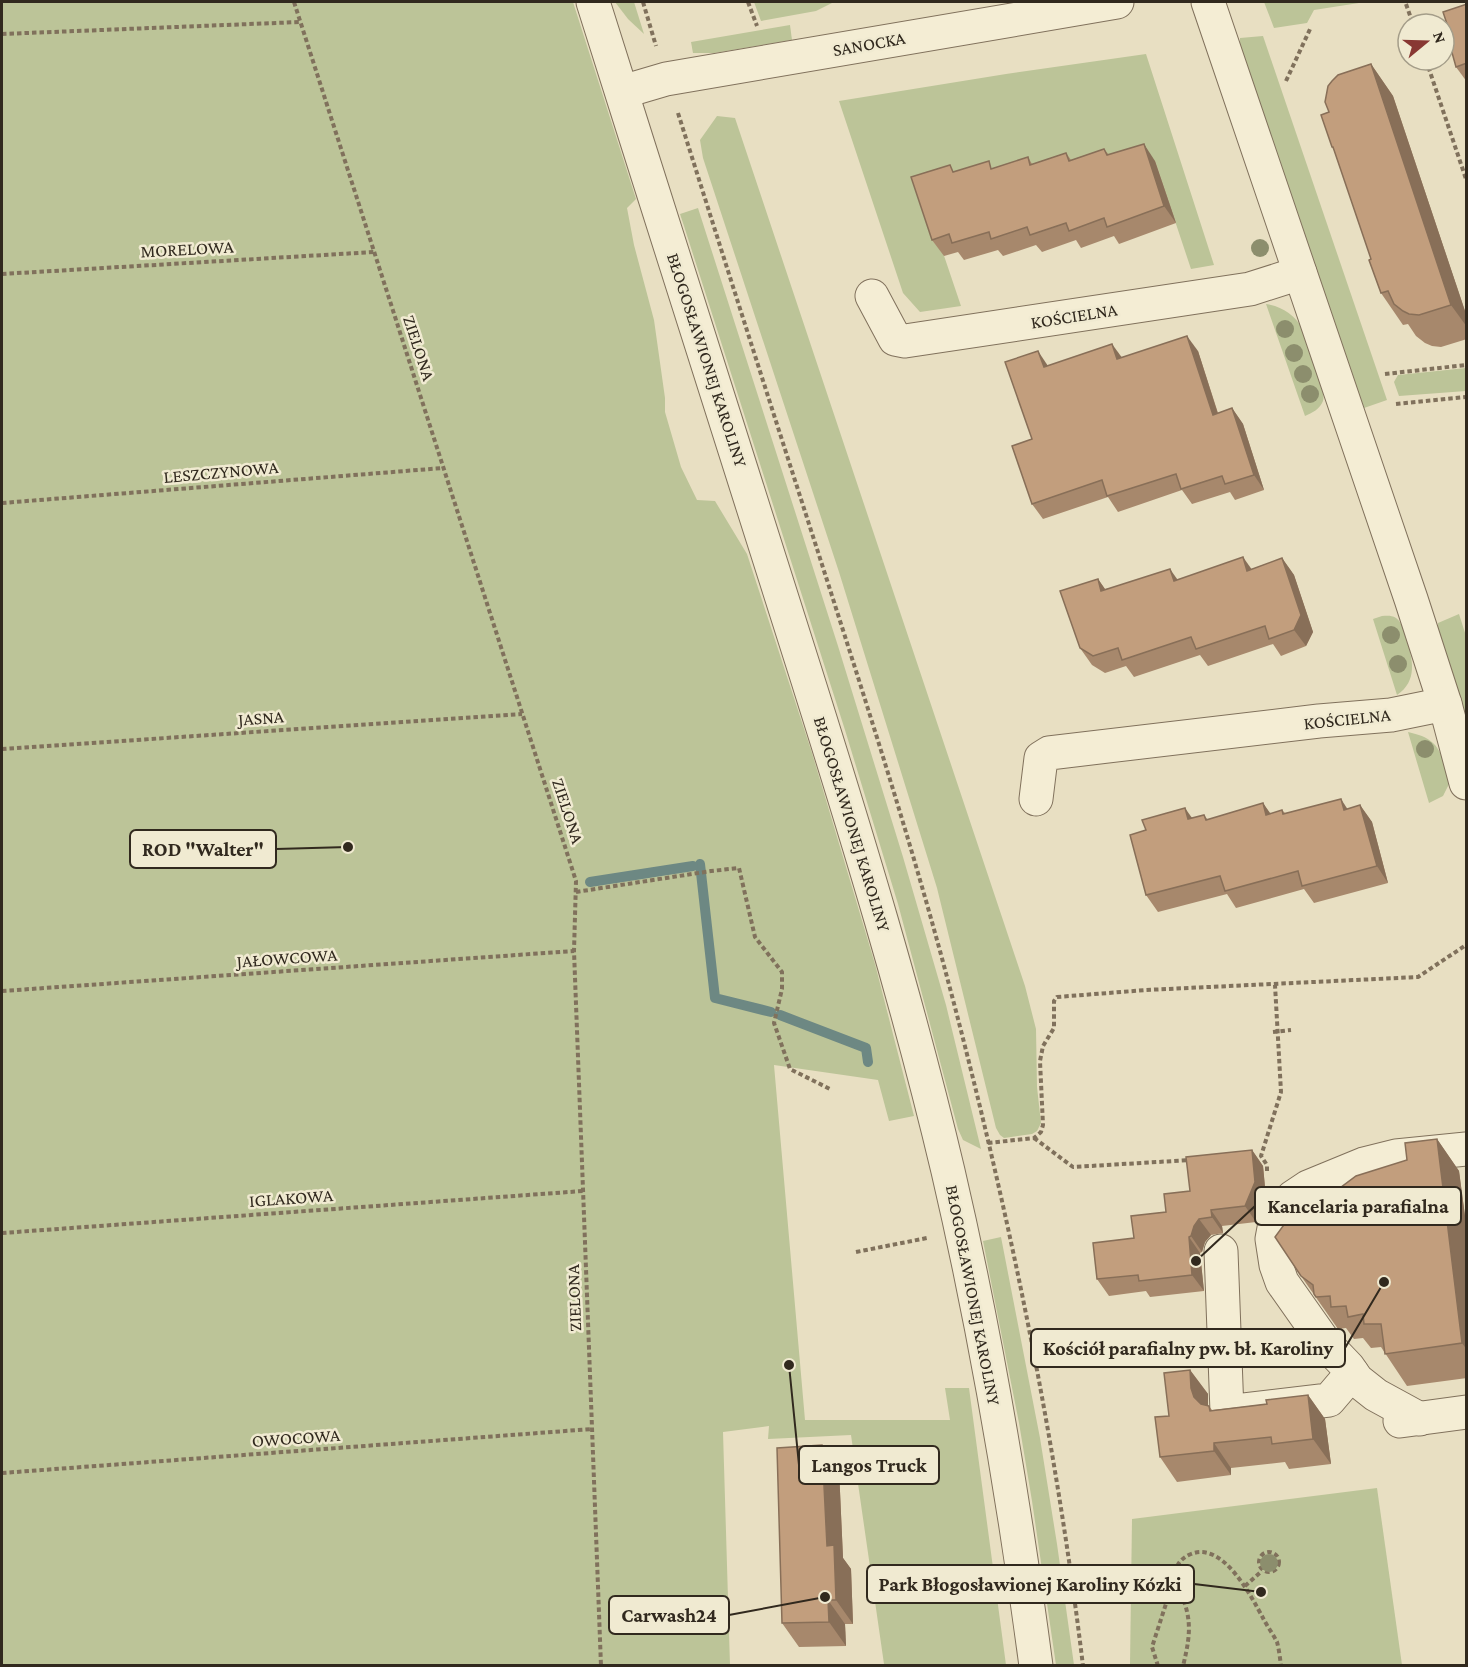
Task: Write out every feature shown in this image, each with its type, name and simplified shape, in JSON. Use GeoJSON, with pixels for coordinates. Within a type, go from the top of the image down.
{"type":"FeatureCollection","features":[{"type":"Feature","properties":{"kind":"street","name":"BŁOGOSŁAWIONEJ KAROLINY"},"geometry":{"type":"LineString","coordinates":[[593,2],[853,823],[899,981],[949,1173],[982,1328],[1019,1540],[1036,1665]]}},
{"type":"Feature","properties":{"kind":"street","name":"SANOCKA"},"geometry":{"type":"LineString","coordinates":[[622,92],[666,79],[1117,2]]}},
{"type":"Feature","properties":{"kind":"street"},"geometry":{"type":"LineString","coordinates":[[1208,2],[1445,704],[1467,783]]}},
{"type":"Feature","properties":{"kind":"street","name":"KOŚCIELNA"},"geometry":{"type":"LineString","coordinates":[[872,296],[894,339],[905,342],[1250,289],[1300,273]]}},
{"type":"Feature","properties":{"kind":"street","name":"KOŚCIELNA"},"geometry":{"type":"LineString","coordinates":[[1036,799],[1041,758],[1049,753],[1319,721],[1398,714],[1445,704]]}},
{"type":"Feature","properties":{"kind":"street"},"geometry":{"type":"LineString","coordinates":[[1467,1149],[1396,1156],[1364,1164],[1308,1187],[1282,1208],[1275,1223],[1272,1239],[1276,1265],[1282,1282],[1324,1343],[1357,1380],[1410,1420],[1467,1412]]}},
{"type":"Feature","properties":{"kind":"street"},"geometry":{"type":"LineString","coordinates":[[1272,1239],[1223,1247],[1227,1412],[1329,1400],[1352,1372]]}},
{"type":"Feature","properties":{"kind":"path","name":"ZIELONA"},"geometry":{"type":"LineString","coordinates":[[294,2],[576,881],[574,951],[601,1665]]}},
{"type":"Feature","properties":{"kind":"path"},"geometry":{"type":"LineString","coordinates":[[643,2],[654,39]]}},
{"type":"Feature","properties":{"kind":"path"},"geometry":{"type":"LineString","coordinates":[[748,2],[757,26]]}},
{"type":"Feature","properties":{"kind":"path"},"geometry":{"type":"LineString","coordinates":[[1406,4],[1409,12]]}},
{"type":"Feature","properties":{"kind":"path"},"geometry":{"type":"LineString","coordinates":[[2,34],[300,22]]}},
{"type":"Feature","properties":{"kind":"path"},"geometry":{"type":"LineString","coordinates":[[1286,81],[1311,27]]}},
{"type":"Feature","properties":{"kind":"path"},"geometry":{"type":"LineString","coordinates":[[1430,72],[1467,179]]}},
{"type":"Feature","properties":{"kind":"path","name":"MORELOWA"},"geometry":{"type":"LineString","coordinates":[[2,274],[374,252]]}},
{"type":"Feature","properties":{"kind":"path"},"geometry":{"type":"LineString","coordinates":[[1385,375],[1467,365]]}},
{"type":"Feature","properties":{"kind":"path"},"geometry":{"type":"LineString","coordinates":[[1396,404],[1467,397]]}},
{"type":"Feature","properties":{"kind":"path","name":"LESZCZYNOWA"},"geometry":{"type":"LineString","coordinates":[[2,503],[443,468]]}},
{"type":"Feature","properties":{"kind":"path","name":"JASNA"},"geometry":{"type":"LineString","coordinates":[[2,749],[522,714]]}},
{"type":"Feature","properties":{"kind":"path"},"geometry":{"type":"LineString","coordinates":[[576,892],[739,868],[755,938],[782,972],[782,989],[774,1023],[790,1069],[830,1089]]}},
{"type":"Feature","properties":{"kind":"path"},"geometry":{"type":"LineString","coordinates":[[988,1143],[1034,1138],[1041,1132],[1043,1125],[1040,1061],[1043,1046],[1054,1028],[1054,1001],[1057,997],[1146,990],[1418,977],[1467,945]]}},
{"type":"Feature","properties":{"kind":"path","name":"JAŁOWCOWA"},"geometry":{"type":"LineString","coordinates":[[2,991],[574,951]]}},
{"type":"Feature","properties":{"kind":"path"},"geometry":{"type":"LineString","coordinates":[[1275,984],[1275,1031],[1281,1092],[1261,1156],[1267,1165],[1268,1183],[1282,1208]]}},
{"type":"Feature","properties":{"kind":"path"},"geometry":{"type":"LineString","coordinates":[[1275,1031],[1291,1030]]}},
{"type":"Feature","properties":{"kind":"path"},"geometry":{"type":"LineString","coordinates":[[1034,1138],[1073,1167],[1202,1160]]}},
{"type":"Feature","properties":{"kind":"path","name":"IGLAKOWA"},"geometry":{"type":"LineString","coordinates":[[2,1233],[583,1191]]}},
{"type":"Feature","properties":{"kind":"path"},"geometry":{"type":"LineString","coordinates":[[856,1252],[932,1237]]}},
{"type":"Feature","properties":{"kind":"path","name":"OWOCOWA"},"geometry":{"type":"LineString","coordinates":[[2,1473],[592,1429]]}},
{"type":"Feature","properties":{"kind":"path"},"geometry":{"type":"LineString","coordinates":[[1158,1665],[1152,1647],[1174,1579],[1175,1569],[1180,1561],[1193,1553],[1207,1552],[1229,1566],[1245,1586],[1277,1644],[1281,1665]]}},
{"type":"Feature","properties":{"kind":"path"},"geometry":{"type":"LineString","coordinates":[[1245,1586],[1262,1571],[1270,1572],[1277,1568],[1279,1560],[1275,1554],[1267,1552],[1261,1556],[1259,1564],[1262,1571]]}},
{"type":"Feature","properties":{"kind":"path"},"geometry":{"type":"LineString","coordinates":[[1174,1579],[1185,1599],[1189,1622],[1183,1665]]}},
{"type":"Feature","properties":{"kind":"green space"},"geometry":{"type":"Polygon","coordinates":[[[2,2],[573,2],[636,199],[627,208],[634,245],[654,320],[665,412],[681,467],[697,500],[715,501],[747,554],[812,753],[875,964],[914,1116],[889,1121],[878,1080],[774,1065],[805,1420],[950,1420],[945,1388],[969,1388],[1006,1665],[875,1665],[884,1664],[851,1435],[768,1439],[769,1426],[723,1432],[730,1665],[2,1665],[2,2]]]}},
{"type":"Feature","properties":{"kind":"green space"},"geometry":{"type":"Polygon","coordinates":[[[615,2],[634,2],[644,34],[628,19],[615,2]]]}},
{"type":"Feature","properties":{"kind":"green space"},"geometry":{"type":"Polygon","coordinates":[[[754,2],[844,2],[832,3],[816,11],[761,21],[754,2]]]}},
{"type":"Feature","properties":{"kind":"green space"},"geometry":{"type":"Polygon","coordinates":[[[1264,2],[1359,3],[1314,10],[1307,23],[1274,28],[1264,2]]]}},
{"type":"Feature","properties":{"kind":"green space"},"geometry":{"type":"Polygon","coordinates":[[[790,25],[792,40],[714,53],[693,53],[691,42],[790,25]]]}},
{"type":"Feature","properties":{"kind":"green space"},"geometry":{"type":"Polygon","coordinates":[[[1263,36],[1387,400],[1364,408],[1240,44],[1240,38],[1263,36]]]}},
{"type":"Feature","properties":{"kind":"green space"},"geometry":{"type":"Polygon","coordinates":[[[1146,54],[1214,265],[1191,269],[1155,161],[937,235],[961,306],[920,312],[903,293],[839,101],[1146,54]]]}},
{"type":"Feature","properties":{"kind":"green space"},"geometry":{"type":"Polygon","coordinates":[[[717,116],[735,118],[1025,986],[1036,1029],[1037,1087],[1041,1123],[1037,1131],[1032,1134],[1004,1138],[996,1128],[937,888],[839,572],[703,158],[700,140],[717,116]]]}},
{"type":"Feature","properties":{"kind":"green space"},"geometry":{"type":"Polygon","coordinates":[[[698,208],[903,857],[946,1005],[981,1149],[963,1140],[958,1129],[898,904],[845,730],[680,214],[698,208]]]}},
{"type":"Feature","properties":{"kind":"green space"},"geometry":{"type":"Polygon","coordinates":[[[1266,304],[1287,312],[1296,319],[1302,328],[1316,365],[1322,386],[1323,401],[1318,408],[1305,416],[1266,304]]]}},
{"type":"Feature","properties":{"kind":"green space"},"geometry":{"type":"Polygon","coordinates":[[[1466,368],[1466,391],[1399,396],[1394,382],[1398,375],[1466,368]]]}},
{"type":"Feature","properties":{"kind":"green space"},"geometry":{"type":"Polygon","coordinates":[[[1459,614],[1466,636],[1466,722],[1438,629],[1438,623],[1459,614]]]}},
{"type":"Feature","properties":{"kind":"green space"},"geometry":{"type":"Polygon","coordinates":[[[1392,616],[1400,622],[1412,662],[1408,683],[1397,695],[1373,619],[1392,616]]]}},
{"type":"Feature","properties":{"kind":"green space"},"geometry":{"type":"Polygon","coordinates":[[[1408,732],[1432,742],[1445,765],[1449,784],[1443,796],[1429,803],[1408,732]]]}},
{"type":"Feature","properties":{"kind":"green space"},"geometry":{"type":"Polygon","coordinates":[[[1001,1237],[1040,1438],[1074,1665],[1056,1665],[1019,1423],[983,1241],[1001,1237]]]}},
{"type":"Feature","properties":{"kind":"green space"},"geometry":{"type":"Polygon","coordinates":[[[1377,1488],[1402,1665],[1130,1665],[1132,1519],[1377,1488]]]}},
{"type":"Feature","properties":{"kind":"building"},"geometry":{"type":"Polygon","coordinates":[[[1467,4],[1467,63],[1456,67],[1456,12],[1443,12],[1467,4]]]}},
{"type":"Feature","properties":{"kind":"building"},"geometry":{"type":"Polygon","coordinates":[[[1371,64],[1451,305],[1419,315],[1403,311],[1394,304],[1388,291],[1381,293],[1321,115],[1329,112],[1325,102],[1328,86],[1332,81],[1338,75],[1371,64]]]}},
{"type":"Feature","properties":{"kind":"building"},"geometry":{"type":"Polygon","coordinates":[[[1144,144],[1164,206],[1107,227],[1104,218],[1069,231],[1066,223],[1030,235],[1027,227],[991,239],[989,232],[952,243],[949,234],[932,240],[911,177],[950,165],[953,172],[989,161],[991,169],[1028,157],[1030,165],[1066,153],[1069,161],[1104,149],[1107,155],[1144,144]]]}},
{"type":"Feature","properties":{"kind":"building"},"geometry":{"type":"Polygon","coordinates":[[[1187,336],[1213,415],[1232,408],[1254,475],[1225,484],[1222,476],[1181,489],[1176,474],[1107,496],[1102,480],[1032,504],[1012,446],[1032,439],[1005,362],[1038,351],[1044,367],[1112,344],[1117,359],[1187,336]]]}},
{"type":"Feature","properties":{"kind":"building"},"geometry":{"type":"Polygon","coordinates":[[[1243,557],[1247,571],[1282,558],[1301,615],[1294,630],[1269,639],[1265,626],[1196,649],[1191,637],[1122,660],[1118,648],[1093,656],[1080,648],[1060,591],[1098,579],[1101,591],[1170,569],[1174,581],[1243,557]]]}},
{"type":"Feature","properties":{"kind":"building"},"geometry":{"type":"Polygon","coordinates":[[[1341,799],[1344,810],[1360,805],[1377,866],[1302,886],[1298,871],[1225,891],[1220,876],[1146,895],[1130,835],[1146,830],[1142,820],[1185,808],[1188,819],[1204,815],[1206,820],[1263,803],[1266,815],[1282,810],[1283,814],[1341,799]]]}},
{"type":"Feature","properties":{"kind":"building"},"geometry":{"type":"Polygon","coordinates":[[[1437,1139],[1462,1343],[1385,1354],[1381,1324],[1364,1324],[1363,1314],[1348,1317],[1346,1306],[1331,1307],[1330,1296],[1316,1297],[1313,1285],[1301,1276],[1275,1237],[1305,1196],[1317,1205],[1356,1176],[1407,1160],[1405,1143],[1437,1139]]]}},
{"type":"Feature","properties":{"kind":"building"},"geometry":{"type":"Polygon","coordinates":[[[1252,1150],[1255,1182],[1245,1206],[1211,1210],[1212,1217],[1199,1219],[1194,1226],[1189,1237],[1192,1275],[1139,1281],[1138,1275],[1097,1279],[1093,1243],[1134,1238],[1131,1216],[1166,1212],[1164,1194],[1190,1191],[1186,1157],[1252,1150]]]}},
{"type":"Feature","properties":{"kind":"building"},"geometry":{"type":"Polygon","coordinates":[[[1190,1370],[1194,1397],[1201,1404],[1209,1406],[1210,1411],[1267,1404],[1266,1400],[1308,1395],[1313,1439],[1272,1444],[1271,1437],[1214,1443],[1214,1451],[1160,1457],[1155,1417],[1169,1416],[1164,1373],[1190,1370]]]}},
{"type":"Feature","properties":{"kind":"building"},"geometry":{"type":"Polygon","coordinates":[[[822,1445],[827,1546],[834,1545],[836,1600],[828,1600],[829,1622],[782,1623],[777,1448],[822,1445]]]}},
{"type":"Feature","properties":{"kind":"waterway"},"geometry":{"type":"LineString","coordinates":[[700,864],[715,998],[771,1012]]}},
{"type":"Feature","properties":{"kind":"waterway"},"geometry":{"type":"LineString","coordinates":[[590,882],[693,866]]}},
{"type":"Feature","properties":{"kind":"waterway"},"geometry":{"type":"LineString","coordinates":[[780,1015],[866,1048],[868,1062]]}},
{"type":"Feature","properties":{"kind":"place","name":"ROD \"Walter\""},"geometry":{"type":"Point","coordinates":[348,847]}},
{"type":"Feature","properties":{"kind":"place","name":"Kancelaria parafialna"},"geometry":{"type":"Point","coordinates":[1196,1261]}},
{"type":"Feature","properties":{"kind":"place","name":"Kościół parafialny pw. bł. Karoliny"},"geometry":{"type":"Point","coordinates":[1384,1282]}},
{"type":"Feature","properties":{"kind":"place","name":"Langos Truck"},"geometry":{"type":"Point","coordinates":[789,1365]}},
{"type":"Feature","properties":{"kind":"place","name":"Park Błogosławionej Karoliny Kózki"},"geometry":{"type":"Point","coordinates":[1261,1592]}},
{"type":"Feature","properties":{"kind":"place","name":"Carwash24"},"geometry":{"type":"Point","coordinates":[825,1597]}}]}
